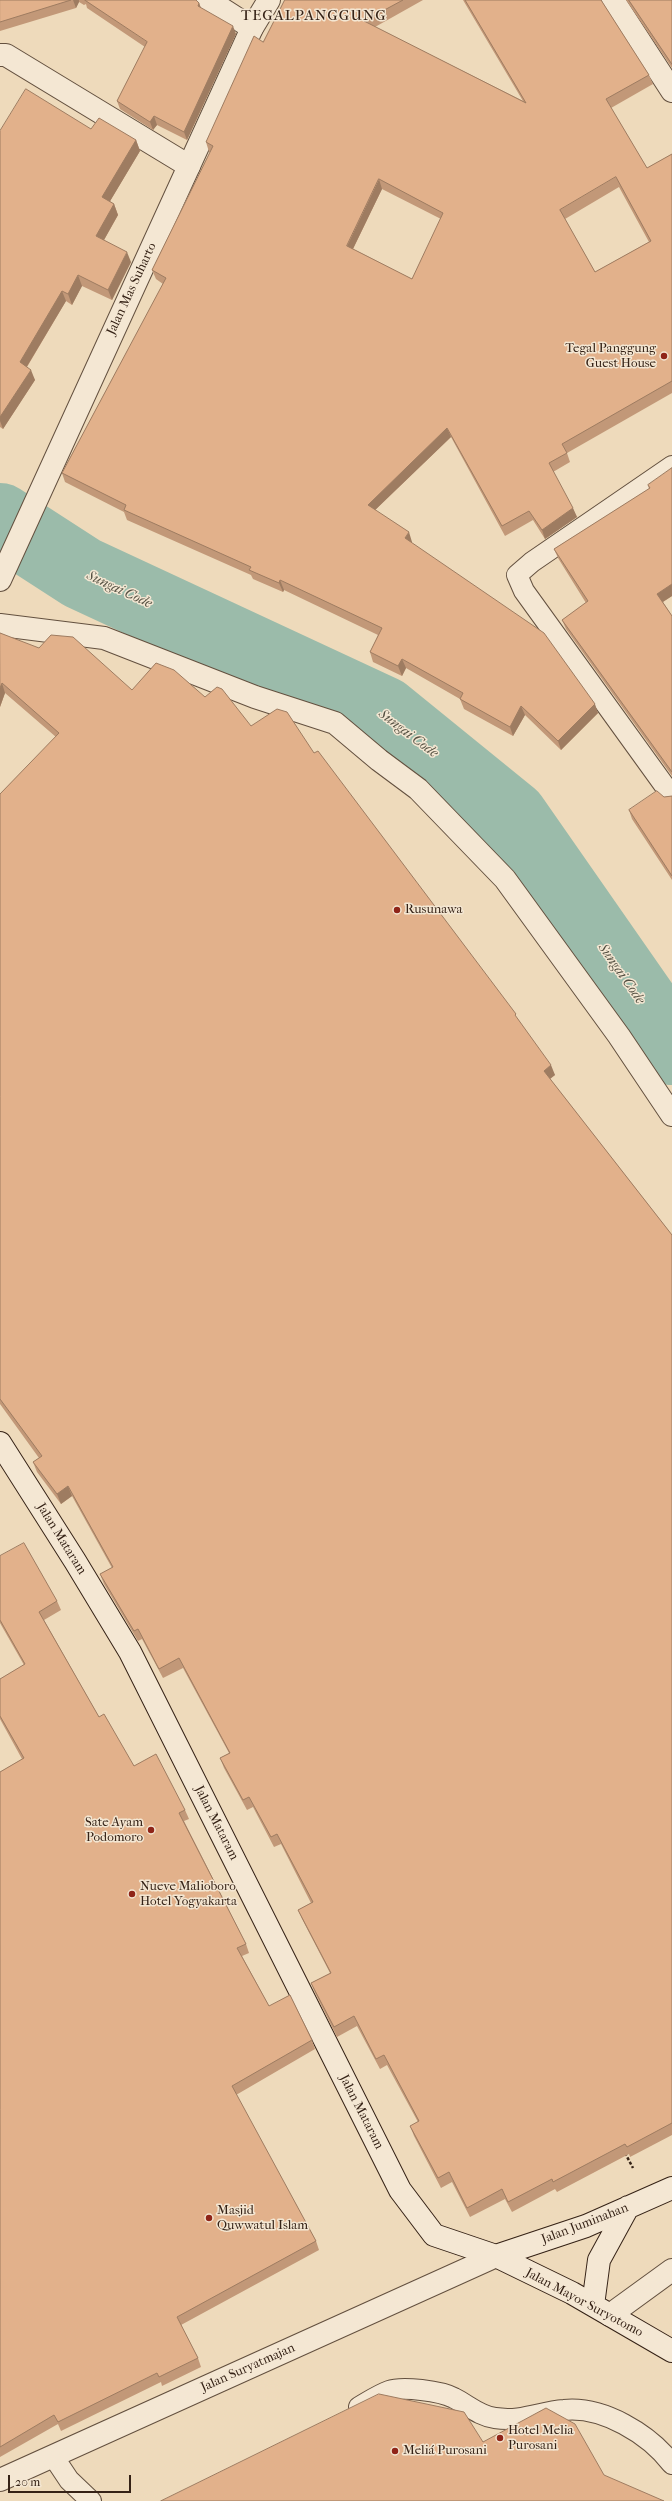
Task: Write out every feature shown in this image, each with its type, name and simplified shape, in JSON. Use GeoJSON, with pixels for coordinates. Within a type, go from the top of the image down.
{"type":"FeatureCollection","features":[{"type":"Feature","properties":{"kind":"street"},"geometry":{"type":"LineString","coordinates":[[208,0],[252,28]]}},
{"type":"Feature","properties":{"kind":"street","name":"Jalan Mas Suharto"},"geometry":{"type":"LineString","coordinates":[[0,580],[252,28],[269,0]]}},
{"type":"Feature","properties":{"kind":"street"},"geometry":{"type":"LineString","coordinates":[[613,0],[672,91]]}},
{"type":"Feature","properties":{"kind":"street"},"geometry":{"type":"LineString","coordinates":[[0,55],[6,55],[189,166]]}},
{"type":"Feature","properties":{"kind":"street"},"geometry":{"type":"LineString","coordinates":[[0,625],[104,638],[255,697],[335,723],[379,760],[418,789],[505,879],[619,1036],[672,1115]]}},
{"type":"Feature","properties":{"kind":"street","name":"Jalan Mataram"},"geometry":{"type":"LineString","coordinates":[[0,1443],[75,1561],[130,1652],[400,2190],[434,2235],[496,2256]]}},
{"type":"Feature","properties":{"kind":"street","name":"Jalan Juminahan"},"geometry":{"type":"LineString","coordinates":[[496,2256],[586,2226],[672,2188]]}},
{"type":"Feature","properties":{"kind":"street"},"geometry":{"type":"LineString","coordinates":[[628,2207],[600,2260],[602,2310],[672,2270]]}},
{"type":"Feature","properties":{"kind":"street","name":"Jalan Mayor Suryotomo"},"geometry":{"type":"LineString","coordinates":[[496,2256],[572,2293],[672,2351]]}},
{"type":"Feature","properties":{"kind":"street","name":"Jalan Suryatmajan"},"geometry":{"type":"LineString","coordinates":[[0,2480],[496,2256]]}},
{"type":"Feature","properties":{"kind":"lane"},"geometry":{"type":"LineString","coordinates":[[672,466],[532,562],[517,575],[524,591],[672,796]]}},
{"type":"Feature","properties":{"kind":"lane"},"geometry":{"type":"LineString","coordinates":[[343,2415],[390,2391],[435,2391],[494,2418],[520,2420],[563,2410],[584,2410],[618,2422],[661,2450],[672,2464]]}},
{"type":"Feature","properties":{"kind":"lane"},"geometry":{"type":"LineString","coordinates":[[53,2456],[69,2480],[91,2501]]}},
{"type":"Feature","properties":{"kind":"path"},"geometry":{"type":"LineString","coordinates":[[623,2150],[649,2199]]}},
{"type":"Feature","properties":{"kind":"building"},"geometry":{"type":"Polygon","coordinates":[[[0,0],[71,0],[0,22],[0,0]]]}},
{"type":"Feature","properties":{"kind":"building"},"geometry":{"type":"Polygon","coordinates":[[[85,0],[196,0],[199,3],[198,6],[233,26],[184,132],[154,116],[150,122],[117,101],[147,42],[85,0]]]}},
{"type":"Feature","properties":{"kind":"building"},"geometry":{"type":"Polygon","coordinates":[[[285,0],[403,0],[364,21],[526,103],[465,0],[601,0],[649,75],[606,99],[647,168],[672,154],[672,381],[562,444],[567,453],[549,463],[573,508],[542,530],[529,511],[502,526],[447,428],[368,505],[409,532],[405,538],[544,633],[595,704],[558,741],[521,706],[510,727],[460,699],[463,693],[402,659],[398,666],[370,652],[382,628],[280,580],[279,583],[249,570],[251,567],[124,510],[126,505],[62,473],[166,278],[152,270],[213,146],[206,142],[254,36],[263,42],[285,0]],[[616,177],[560,210],[595,272],[651,241],[616,177]],[[379,179],[347,246],[412,279],[443,213],[379,179]]]}},
{"type":"Feature","properties":{"kind":"building"},"geometry":{"type":"Polygon","coordinates":[[[629,0],[672,0],[672,64],[629,0]]]}},
{"type":"Feature","properties":{"kind":"building"},"geometry":{"type":"Polygon","coordinates":[[[26,89],[91,129],[99,118],[136,140],[102,197],[114,204],[96,236],[127,252],[108,290],[78,275],[68,294],[62,291],[20,362],[31,370],[0,417],[0,131],[26,89]]]}},
{"type":"Feature","properties":{"kind":"building"},"geometry":{"type":"Polygon","coordinates":[[[672,468],[672,584],[657,594],[672,616],[672,772],[562,620],[588,601],[554,549],[650,488],[648,485],[672,468]]]}},
{"type":"Feature","properties":{"kind":"building"},"geometry":{"type":"Polygon","coordinates":[[[0,633],[39,648],[51,635],[73,637],[132,690],[156,663],[174,670],[205,697],[217,687],[222,689],[251,726],[277,709],[287,712],[314,753],[318,751],[516,1014],[515,1015],[551,1065],[544,1071],[672,1235],[672,2123],[627,2147],[625,2144],[553,2182],[552,2179],[508,2202],[502,2189],[467,2208],[449,2172],[438,2178],[410,2126],[419,2121],[384,2055],[376,2059],[354,2016],[334,2027],[311,1983],[331,1973],[298,1910],[313,1902],[277,1834],[271,1837],[249,1797],[243,1800],[220,1758],[230,1753],[179,1658],[159,1669],[138,1629],[134,1631],[100,1574],[113,1567],[68,1486],[57,1494],[33,1462],[42,1456],[0,1399],[0,794],[59,733],[2,683],[0,688],[0,633]]]}},
{"type":"Feature","properties":{"kind":"building"},"geometry":{"type":"Polygon","coordinates":[[[657,791],[664,797],[672,796],[672,876],[629,810],[657,791]]]}},
{"type":"Feature","properties":{"kind":"building"},"geometry":{"type":"Polygon","coordinates":[[[24,1543],[57,1601],[39,1612],[99,1717],[104,1714],[134,1766],[156,1754],[185,1810],[179,1813],[246,1944],[237,1948],[269,2006],[290,1995],[312,2040],[232,2086],[316,2241],[177,2317],[198,2358],[159,2377],[157,2373],[58,2422],[54,2415],[0,2447],[0,1772],[24,1758],[0,1716],[0,1679],[25,1664],[0,1620],[0,1556],[24,1543]]]}},
{"type":"Feature","properties":{"kind":"building","name":"Meliá Purosani"},"geometry":{"type":"Polygon","coordinates":[[[379,2394],[464,2412],[483,2442],[546,2408],[575,2424],[604,2475],[664,2501],[161,2501],[379,2394]]]}},
{"type":"Feature","properties":{"kind":"waterway","name":"Sungai Code"},"geometry":{"type":"LineString","coordinates":[[0,520],[82,573],[383,713],[511,817],[672,1048]]}},
{"type":"Feature","properties":{"kind":"place","name":"Tegal Panggung Guest House"},"geometry":{"type":"Point","coordinates":[664,356]}},
{"type":"Feature","properties":{"kind":"place","name":"Rusunawa"},"geometry":{"type":"Point","coordinates":[397,910]}},
{"type":"Feature","properties":{"kind":"place","name":"Sate Ayam Podomoro"},"geometry":{"type":"Point","coordinates":[151,1830]}},
{"type":"Feature","properties":{"kind":"place","name":"Nueve Malioboro Hotel Yogyakarta"},"geometry":{"type":"Point","coordinates":[132,1894]}},
{"type":"Feature","properties":{"kind":"place","name":"Masjid Quwwatul Islam"},"geometry":{"type":"Point","coordinates":[209,2218]}},
{"type":"Feature","properties":{"kind":"place","name":"Hotel Melia Purosani"},"geometry":{"type":"Point","coordinates":[500,2438]}},
{"type":"Feature","properties":{"kind":"place","name":"Meliá Purosani"},"geometry":{"type":"Point","coordinates":[395,2451]}},
{"type":"Feature","properties":{"kind":"district","name":"TEGALPANGGUNG"},"geometry":{"type":"Point","coordinates":[314,16]}}]}
